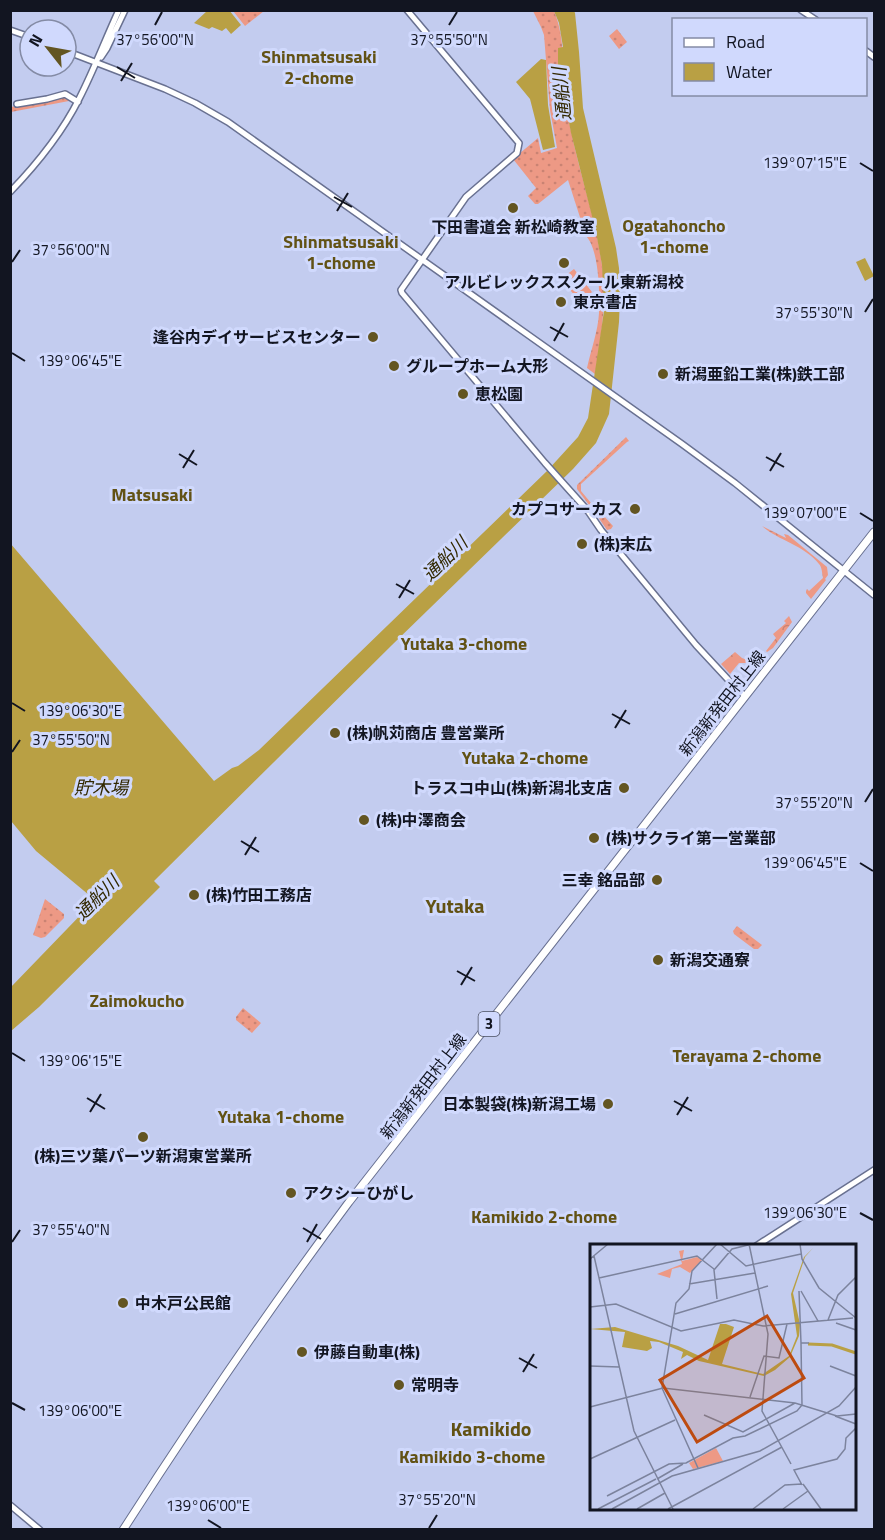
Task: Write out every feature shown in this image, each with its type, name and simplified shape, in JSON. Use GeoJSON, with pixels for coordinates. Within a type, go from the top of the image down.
{"type":"FeatureCollection","features":[{"type":"Feature","properties":{"kind":"main road","name":"新潟新発田村上線"},"geometry":{"type":"LineString","coordinates":[[123,1530],[193,1422],[310,1254],[355,1194],[874,532]]}},
{"type":"Feature","properties":{"kind":"street"},"geometry":{"type":"LineString","coordinates":[[10,192],[50,145],[78,102],[119,10]]}},
{"type":"Feature","properties":{"kind":"street"},"geometry":{"type":"LineString","coordinates":[[96,63],[107,48],[125,10]]}},
{"type":"Feature","properties":{"kind":"street"},"geometry":{"type":"LineString","coordinates":[[407,10],[519,143],[517,153],[466,197],[401,290],[402,293],[588,511],[601,530],[696,645],[745,696]]}},
{"type":"Feature","properties":{"kind":"street"},"geometry":{"type":"LineString","coordinates":[[78,56],[166,89],[228,122],[735,483],[874,595]]}},
{"type":"Feature","properties":{"kind":"street"},"geometry":{"type":"LineString","coordinates":[[17,104],[65,94],[78,102]]}},
{"type":"Feature","properties":{"kind":"street"},"geometry":{"type":"LineString","coordinates":[[759,1244],[874,1170]]}},
{"type":"Feature","properties":{"kind":"street"},"geometry":{"type":"LineString","coordinates":[[10,1505],[40,1530]]}},
{"type":"Feature","properties":{"kind":"green space"},"geometry":{"type":"Polygon","coordinates":[[[233,11],[264,11],[245,26],[233,11]]]}},
{"type":"Feature","properties":{"kind":"green space"},"geometry":{"type":"Polygon","coordinates":[[[533,11],[554,11],[558,23],[561,35],[565,97],[599,245],[604,306],[595,374],[587,368],[598,320],[598,272],[594,251],[586,236],[568,180],[535,204],[528,196],[536,188],[513,159],[538,138],[541,153],[557,148],[550,110],[544,35],[533,11]]]}},
{"type":"Feature","properties":{"kind":"green space"},"geometry":{"type":"Polygon","coordinates":[[[617,29],[627,42],[619,49],[609,36],[617,29]]]}},
{"type":"Feature","properties":{"kind":"green space"},"geometry":{"type":"Polygon","coordinates":[[[65,96],[69,101],[11,112],[11,107],[65,96]]]}},
{"type":"Feature","properties":{"kind":"green space"},"geometry":{"type":"Polygon","coordinates":[[[574,269],[592,292],[580,302],[561,279],[574,269]]]}},
{"type":"Feature","properties":{"kind":"green space"},"geometry":{"type":"Polygon","coordinates":[[[626,437],[629,441],[581,484],[581,491],[591,503],[589,505],[577,489],[577,485],[626,437]]]}},
{"type":"Feature","properties":{"kind":"green space"},"geometry":{"type":"Polygon","coordinates":[[[594,505],[613,526],[611,529],[607,530],[591,507],[594,505]]]}},
{"type":"Feature","properties":{"kind":"green space"},"geometry":{"type":"Polygon","coordinates":[[[762,526],[786,538],[784,534],[788,535],[827,567],[826,580],[811,599],[806,591],[807,589],[809,591],[823,578],[820,565],[806,552],[762,526]]]}},
{"type":"Feature","properties":{"kind":"green space"},"geometry":{"type":"Polygon","coordinates":[[[789,616],[792,622],[773,648],[767,652],[776,638],[773,634],[786,623],[784,621],[789,616]]]}},
{"type":"Feature","properties":{"kind":"green space"},"geometry":{"type":"Polygon","coordinates":[[[735,652],[742,658],[757,664],[765,654],[765,656],[759,669],[752,663],[739,663],[730,674],[721,664],[735,652]]]}},
{"type":"Feature","properties":{"kind":"green space"},"geometry":{"type":"Polygon","coordinates":[[[45,899],[64,914],[64,918],[45,937],[41,938],[33,935],[45,899]]]}},
{"type":"Feature","properties":{"kind":"green space"},"geometry":{"type":"Polygon","coordinates":[[[737,926],[762,945],[754,949],[734,934],[733,931],[737,926]]]}},
{"type":"Feature","properties":{"kind":"green space"},"geometry":{"type":"Polygon","coordinates":[[[243,1008],[261,1023],[252,1033],[236,1020],[243,1008]]]}},
{"type":"Feature","properties":{"kind":"water"},"geometry":{"type":"Polygon","coordinates":[[[229,10],[241,25],[231,34],[226,28],[222,31],[212,27],[209,29],[194,23],[207,11],[229,10]]]}},
{"type":"Feature","properties":{"kind":"water","name":"貯木場"},"geometry":{"type":"Polygon","coordinates":[[[554,11],[574,11],[575,13],[583,108],[619,268],[619,322],[609,414],[596,443],[573,469],[154,881],[160,887],[39,1007],[11,1031],[11,987],[95,900],[36,851],[11,821],[10,543],[214,781],[259,750],[547,471],[578,437],[588,418],[604,311],[602,265],[571,133],[565,101],[564,69],[558,68],[558,48],[563,47],[559,23],[554,11]]]}},
{"type":"Feature","properties":{"kind":"water"},"geometry":{"type":"Polygon","coordinates":[[[541,59],[546,60],[548,105],[555,147],[543,150],[530,99],[516,82],[541,59]]]}},
{"type":"Feature","properties":{"kind":"water"},"geometry":{"type":"Polygon","coordinates":[[[865,258],[874,276],[865,281],[856,262],[865,258]]]}},
{"type":"Feature","properties":{"kind":"place","name":"下田書道会 新松崎教室"},"geometry":{"type":"Point","coordinates":[513,208]}},
{"type":"Feature","properties":{"kind":"place","name":"アルビレックススクール東新潟校"},"geometry":{"type":"Point","coordinates":[564,263]}},
{"type":"Feature","properties":{"kind":"place","name":"東京書店"},"geometry":{"type":"Point","coordinates":[561,302]}},
{"type":"Feature","properties":{"kind":"place","name":"逢谷内デイサービスセンター"},"geometry":{"type":"Point","coordinates":[373,337]}},
{"type":"Feature","properties":{"kind":"place","name":"グループホーム大形"},"geometry":{"type":"Point","coordinates":[394,366]}},
{"type":"Feature","properties":{"kind":"place","name":"新潟亜鉛工業(株)鉄工部"},"geometry":{"type":"Point","coordinates":[663,374]}},
{"type":"Feature","properties":{"kind":"place","name":"恵松園"},"geometry":{"type":"Point","coordinates":[463,394]}},
{"type":"Feature","properties":{"kind":"place","name":"カプコサーカス"},"geometry":{"type":"Point","coordinates":[635,509]}},
{"type":"Feature","properties":{"kind":"place","name":"(株)末広"},"geometry":{"type":"Point","coordinates":[582,544]}},
{"type":"Feature","properties":{"kind":"place","name":"(株)帆苅商店 豊営業所"},"geometry":{"type":"Point","coordinates":[335,733]}},
{"type":"Feature","properties":{"kind":"place","name":"トラスコ中山(株)新潟北支店"},"geometry":{"type":"Point","coordinates":[624,788]}},
{"type":"Feature","properties":{"kind":"place","name":"(株)中澤商会"},"geometry":{"type":"Point","coordinates":[364,820]}},
{"type":"Feature","properties":{"kind":"place","name":"(株)サクライ第一営業部"},"geometry":{"type":"Point","coordinates":[594,838]}},
{"type":"Feature","properties":{"kind":"place","name":"三幸 銘品部"},"geometry":{"type":"Point","coordinates":[657,880]}},
{"type":"Feature","properties":{"kind":"place","name":"(株)竹田工務店"},"geometry":{"type":"Point","coordinates":[194,895]}},
{"type":"Feature","properties":{"kind":"place","name":"新潟交通寮"},"geometry":{"type":"Point","coordinates":[658,960]}},
{"type":"Feature","properties":{"kind":"place","name":"日本製袋(株)新潟工場"},"geometry":{"type":"Point","coordinates":[608,1104]}},
{"type":"Feature","properties":{"kind":"place","name":"(株)三ツ葉パーツ新潟東営業所"},"geometry":{"type":"Point","coordinates":[143,1137]}},
{"type":"Feature","properties":{"kind":"place","name":"アクシーひがし"},"geometry":{"type":"Point","coordinates":[291,1193]}},
{"type":"Feature","properties":{"kind":"place","name":"中木戸公民館"},"geometry":{"type":"Point","coordinates":[123,1303]}},
{"type":"Feature","properties":{"kind":"place","name":"伊藤自動車(株)"},"geometry":{"type":"Point","coordinates":[302,1352]}},
{"type":"Feature","properties":{"kind":"place","name":"常明寺"},"geometry":{"type":"Point","coordinates":[399,1385]}},
{"type":"Feature","properties":{"kind":"district","name":"Shinmatsusaki 2-chome"},"geometry":{"type":"Point","coordinates":[319,67]}},
{"type":"Feature","properties":{"kind":"district","name":"Ogatahoncho 1-chome"},"geometry":{"type":"Point","coordinates":[674,236]}},
{"type":"Feature","properties":{"kind":"district","name":"Shinmatsusaki 1-chome"},"geometry":{"type":"Point","coordinates":[341,252]}},
{"type":"Feature","properties":{"kind":"district","name":"Matsusaki"},"geometry":{"type":"Point","coordinates":[152,495]}},
{"type":"Feature","properties":{"kind":"district","name":"Yutaka 3-chome"},"geometry":{"type":"Point","coordinates":[464,644]}},
{"type":"Feature","properties":{"kind":"district","name":"Yutaka 2-chome"},"geometry":{"type":"Point","coordinates":[525,758]}},
{"type":"Feature","properties":{"kind":"district","name":"Yutaka"},"geometry":{"type":"Point","coordinates":[455,906]}},
{"type":"Feature","properties":{"kind":"district","name":"Zaimokucho"},"geometry":{"type":"Point","coordinates":[137,1001]}},
{"type":"Feature","properties":{"kind":"district","name":"Terayama 2-chome"},"geometry":{"type":"Point","coordinates":[747,1056]}},
{"type":"Feature","properties":{"kind":"district","name":"Yutaka 1-chome"},"geometry":{"type":"Point","coordinates":[281,1117]}},
{"type":"Feature","properties":{"kind":"district","name":"Kamikido 2-chome"},"geometry":{"type":"Point","coordinates":[544,1217]}},
{"type":"Feature","properties":{"kind":"district","name":"Kamikido"},"geometry":{"type":"Point","coordinates":[491,1429]}},
{"type":"Feature","properties":{"kind":"district","name":"Kamikido 3-chome"},"geometry":{"type":"Point","coordinates":[472,1457]}},
{"type":"Feature","properties":{"kind":"water label","name":"通船川"},"geometry":{"type":"Point","coordinates":[562,94]}},
{"type":"Feature","properties":{"kind":"water label","name":"通船川"},"geometry":{"type":"Point","coordinates":[445,559]}},
{"type":"Feature","properties":{"kind":"water label","name":"通船川"},"geometry":{"type":"Point","coordinates":[97,898]}}]}
